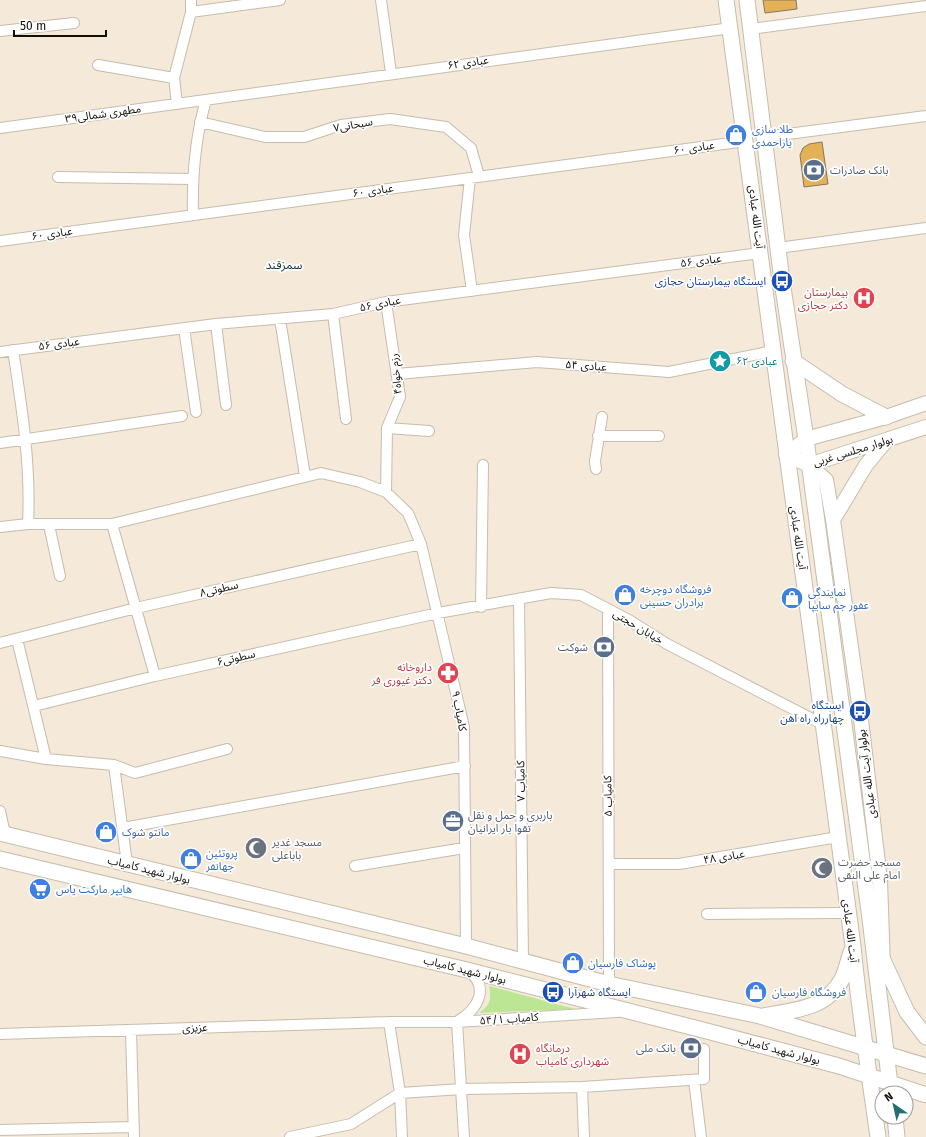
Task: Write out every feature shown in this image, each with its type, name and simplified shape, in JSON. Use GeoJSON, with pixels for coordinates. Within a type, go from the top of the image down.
{"type":"FeatureCollection","features":[{"type":"Feature","properties":{"kind":"main road","name":"آیت الله عبادی"},"geometry":{"type":"LineString","coordinates":[[726,0],[746,141],[786,456],[824,725],[853,946],[859,1010],[870,1076]]}},
{"type":"Feature","properties":{"kind":"main road","name":"آیت الله عبادی"},"geometry":{"type":"LineString","coordinates":[[747,0],[793,361],[806,439],[870,919],[886,1054]]}},
{"type":"Feature","properties":{"kind":"main road"},"geometry":{"type":"LineString","coordinates":[[793,361],[842,394],[886,417]]}},
{"type":"Feature","properties":{"kind":"main road","name":"بولوار مجلسی غربی"},"geometry":{"type":"LineString","coordinates":[[926,404],[886,417],[806,439],[786,456],[809,465],[926,427]]}},
{"type":"Feature","properties":{"kind":"main road"},"geometry":{"type":"LineString","coordinates":[[833,520],[866,465],[886,441]]}},
{"type":"Feature","properties":{"kind":"main road","name":"بولوار آیت الله عبادی"},"geometry":{"type":"LineString","coordinates":[[809,465],[826,480],[860,711],[880,880],[887,1023],[886,1054],[891,1085]]}},
{"type":"Feature","properties":{"kind":"main road","name":"بولوار شهید کامیاب"},"geometry":{"type":"LineString","coordinates":[[3,834],[466,946],[608,984],[760,1016],[926,1066]]}},
{"type":"Feature","properties":{"kind":"main road","name":"بولوار شهید کامیاب"},"geometry":{"type":"LineString","coordinates":[[0,859],[468,970],[629,1011],[839,1066],[870,1076],[886,1085]]}},
{"type":"Feature","properties":{"kind":"main road"},"geometry":{"type":"LineString","coordinates":[[870,919],[883,964],[907,1012],[926,1036]]}},
{"type":"Feature","properties":{"kind":"main road"},"geometry":{"type":"LineString","coordinates":[[760,1016],[814,1006],[827,998],[842,980],[853,946]]}},
{"type":"Feature","properties":{"kind":"main road"},"geometry":{"type":"LineString","coordinates":[[870,1076],[878,1137]]}},
{"type":"Feature","properties":{"kind":"main road","name":"بولوار شهید کامیاب"},"geometry":{"type":"LineString","coordinates":[[914,1093],[926,1095]]}},
{"type":"Feature","properties":{"kind":"main road"},"geometry":{"type":"LineString","coordinates":[[896,1125],[897,1137]]}},
{"type":"Feature","properties":{"kind":"street"},"geometry":{"type":"LineString","coordinates":[[178,104],[174,78],[191,12],[191,0]]}},
{"type":"Feature","properties":{"kind":"street"},"geometry":{"type":"LineString","coordinates":[[191,12],[280,0]]}},
{"type":"Feature","properties":{"kind":"street"},"geometry":{"type":"LineString","coordinates":[[381,0],[391,73]]}},
{"type":"Feature","properties":{"kind":"street"},"geometry":{"type":"LineString","coordinates":[[750,28],[926,6]]}},
{"type":"Feature","properties":{"kind":"street"},"geometry":{"type":"LineString","coordinates":[[0,31],[74,23]]}},
{"type":"Feature","properties":{"kind":"street","name":"عبادی ۶۲"},"geometry":{"type":"LineString","coordinates":[[206,100],[391,73],[731,28]]}},
{"type":"Feature","properties":{"kind":"street"},"geometry":{"type":"LineString","coordinates":[[98,65],[174,78]]}},
{"type":"Feature","properties":{"kind":"street"},"geometry":{"type":"LineString","coordinates":[[194,215],[192,179],[200,122],[206,100]]}},
{"type":"Feature","properties":{"kind":"street","name":"مطهری شمالی۳۹"},"geometry":{"type":"LineString","coordinates":[[0,128],[206,100]]}},
{"type":"Feature","properties":{"kind":"street"},"geometry":{"type":"LineString","coordinates":[[765,137],[926,116]]}},
{"type":"Feature","properties":{"kind":"street","name":"سبحانی۷"},"geometry":{"type":"LineString","coordinates":[[200,122],[265,137],[304,137],[341,125],[390,119],[446,127],[471,148],[475,177],[469,200],[464,235],[472,291]]}},
{"type":"Feature","properties":{"kind":"street","name":"عبادی ۶۰"},"geometry":{"type":"LineString","coordinates":[[0,242],[746,141]]}},
{"type":"Feature","properties":{"kind":"street"},"geometry":{"type":"LineString","coordinates":[[58,177],[192,179]]}},
{"type":"Feature","properties":{"kind":"street"},"geometry":{"type":"LineString","coordinates":[[778,248],[926,228]]}},
{"type":"Feature","properties":{"kind":"street","name":"عبادی ۵۶"},"geometry":{"type":"LineString","coordinates":[[0,352],[216,324],[333,314],[386,302],[760,253]]}},
{"type":"Feature","properties":{"kind":"street","name":"رزم خواه۴"},"geometry":{"type":"LineString","coordinates":[[386,302],[400,397],[387,428],[386,492]]}},
{"type":"Feature","properties":{"kind":"street"},"geometry":{"type":"LineString","coordinates":[[333,314],[346,419]]}},
{"type":"Feature","properties":{"kind":"street"},"geometry":{"type":"LineString","coordinates":[[280,319],[305,476]]}},
{"type":"Feature","properties":{"kind":"street"},"geometry":{"type":"LineString","coordinates":[[216,324],[226,405]]}},
{"type":"Feature","properties":{"kind":"street"},"geometry":{"type":"LineString","coordinates":[[184,328],[196,412]]}},
{"type":"Feature","properties":{"kind":"street"},"geometry":{"type":"LineString","coordinates":[[13,350],[26,440],[30,498],[28,524]]}},
{"type":"Feature","properties":{"kind":"street","name":"عبادی ۵۴"},"geometry":{"type":"LineString","coordinates":[[397,374],[537,362],[669,372],[773,351]]}},
{"type":"Feature","properties":{"kind":"street"},"geometry":{"type":"LineString","coordinates":[[0,443],[182,416]]}},
{"type":"Feature","properties":{"kind":"street"},"geometry":{"type":"LineString","coordinates":[[596,469],[598,436],[602,416]]}},
{"type":"Feature","properties":{"kind":"street"},"geometry":{"type":"LineString","coordinates":[[387,428],[429,431]]}},
{"type":"Feature","properties":{"kind":"street"},"geometry":{"type":"LineString","coordinates":[[598,436],[659,436]]}},
{"type":"Feature","properties":{"kind":"street"},"geometry":{"type":"LineString","coordinates":[[481,606],[483,465]]}},
{"type":"Feature","properties":{"kind":"street"},"geometry":{"type":"LineString","coordinates":[[0,527],[28,524],[112,524],[321,473],[360,482],[386,492]]}},
{"type":"Feature","properties":{"kind":"street","name":"کامیاب ۹"},"geometry":{"type":"LineString","coordinates":[[386,492],[408,513],[421,544],[464,727],[466,946]]}},
{"type":"Feature","properties":{"kind":"street"},"geometry":{"type":"LineString","coordinates":[[112,524],[155,676]]}},
{"type":"Feature","properties":{"kind":"street"},"geometry":{"type":"LineString","coordinates":[[49,525],[60,576]]}},
{"type":"Feature","properties":{"kind":"street","name":"سطوتی۸"},"geometry":{"type":"LineString","coordinates":[[0,643],[136,608],[421,544]]}},
{"type":"Feature","properties":{"kind":"street","name":"خیابان حجتی"},"geometry":{"type":"LineString","coordinates":[[438,613],[551,593],[581,595],[608,608],[667,644],[824,725]]}},
{"type":"Feature","properties":{"kind":"street","name":"کامیاب ۷"},"geometry":{"type":"LineString","coordinates":[[519,599],[523,962]]}},
{"type":"Feature","properties":{"kind":"street","name":"کامیاب ۵"},"geometry":{"type":"LineString","coordinates":[[608,608],[608,984]]}},
{"type":"Feature","properties":{"kind":"street","name":"سطوتی۶"},"geometry":{"type":"LineString","coordinates":[[34,706],[155,676],[438,613]]}},
{"type":"Feature","properties":{"kind":"street"},"geometry":{"type":"LineString","coordinates":[[17,639],[46,759]]}},
{"type":"Feature","properties":{"kind":"street"},"geometry":{"type":"LineString","coordinates":[[0,751],[46,759],[114,765],[135,773],[227,749]]}},
{"type":"Feature","properties":{"kind":"street"},"geometry":{"type":"LineString","coordinates":[[114,765],[127,864]]}},
{"type":"Feature","properties":{"kind":"street"},"geometry":{"type":"LineString","coordinates":[[123,828],[465,766]]}},
{"type":"Feature","properties":{"kind":"street"},"geometry":{"type":"LineString","coordinates":[[0,811],[3,834]]}},
{"type":"Feature","properties":{"kind":"street","name":"عبادی ۴۸"},"geometry":{"type":"LineString","coordinates":[[609,864],[678,864],[838,838]]}},
{"type":"Feature","properties":{"kind":"street"},"geometry":{"type":"LineString","coordinates":[[355,866],[464,848]]}},
{"type":"Feature","properties":{"kind":"street"},"geometry":{"type":"LineString","coordinates":[[707,914],[848,913]]}},
{"type":"Feature","properties":{"kind":"street"},"geometry":{"type":"LineString","coordinates":[[464,1137],[457,1022],[469,1015],[476,1006],[480,989],[479,982],[468,970]]}},
{"type":"Feature","properties":{"kind":"street","name":"کامیاب ۵۴/۱"},"geometry":{"type":"LineString","coordinates":[[389,1022],[457,1022],[629,1011]]}},
{"type":"Feature","properties":{"kind":"street"},"geometry":{"type":"LineString","coordinates":[[389,1022],[400,1093],[402,1137]]}},
{"type":"Feature","properties":{"kind":"street","name":"عزیزی"},"geometry":{"type":"LineString","coordinates":[[0,1034],[389,1022]]}},
{"type":"Feature","properties":{"kind":"street"},"geometry":{"type":"LineString","coordinates":[[0,1130],[134,1132],[131,1030]]}},
{"type":"Feature","properties":{"kind":"street"},"geometry":{"type":"LineString","coordinates":[[290,1137],[351,1124],[400,1093],[462,1089],[582,1087],[704,1079],[704,1049]]}},
{"type":"Feature","properties":{"kind":"street"},"geometry":{"type":"LineString","coordinates":[[694,1080],[701,1137]]}},
{"type":"Feature","properties":{"kind":"street"},"geometry":{"type":"LineString","coordinates":[[582,1087],[584,1137]]}},
{"type":"Feature","properties":{"kind":"green space"},"geometry":{"type":"Polygon","coordinates":[[[489,986],[575,1009],[479,1013],[488,1005],[490,998],[489,986]]]}},
{"type":"Feature","properties":{"kind":"building"},"geometry":{"type":"Polygon","coordinates":[[[763,0],[796,0],[797,9],[765,13],[763,0]]]}},
{"type":"Feature","properties":{"kind":"building","name":"بانک صادرات"},"geometry":{"type":"Polygon","coordinates":[[[822,142],[828,184],[804,187],[800,155],[803,148],[809,144],[822,142]]]}},
{"type":"Feature","properties":{"kind":"place","name":"طلا سازی یاراحمدی"},"geometry":{"type":"Point","coordinates":[736,135]}},
{"type":"Feature","properties":{"kind":"place","name":"بانک صادرات"},"geometry":{"type":"Point","coordinates":[814,170]}},
{"type":"Feature","properties":{"kind":"place","name":"ایستگاه بیمارستان حجازی"},"geometry":{"type":"Point","coordinates":[782,281]}},
{"type":"Feature","properties":{"kind":"place","name":"بیمارستان دکتر حجازی"},"geometry":{"type":"Point","coordinates":[864,298]}},
{"type":"Feature","properties":{"kind":"place","name":"عبادی ۶۲"},"geometry":{"type":"Point","coordinates":[720,361]}},
{"type":"Feature","properties":{"kind":"place","name":"فروشگاه دوچرخه برادران حسینی"},"geometry":{"type":"Point","coordinates":[625,595]}},
{"type":"Feature","properties":{"kind":"place","name":"نمایندگی عفور جم سایپا"},"geometry":{"type":"Point","coordinates":[792,598]}},
{"type":"Feature","properties":{"kind":"place","name":"شوكت"},"geometry":{"type":"Point","coordinates":[604,647]}},
{"type":"Feature","properties":{"kind":"place","name":"داروخانه دکتر غیوری فر"},"geometry":{"type":"Point","coordinates":[448,673]}},
{"type":"Feature","properties":{"kind":"place","name":"ایستگاه چهارراه راه آهن"},"geometry":{"type":"Point","coordinates":[860,711]}},
{"type":"Feature","properties":{"kind":"place","name":"باربری و حمل و نقل تقوا بار ایرانیان"},"geometry":{"type":"Point","coordinates":[453,821]}},
{"type":"Feature","properties":{"kind":"place","name":"مانتو شوک"},"geometry":{"type":"Point","coordinates":[106,832]}},
{"type":"Feature","properties":{"kind":"place","name":"مسجد غدیر باباعلی"},"geometry":{"type":"Point","coordinates":[256,848]}},
{"type":"Feature","properties":{"kind":"place","name":"پروتئین جهانفر"},"geometry":{"type":"Point","coordinates":[191,859]}},
{"type":"Feature","properties":{"kind":"place","name":"مسجد حضرت امام علی النقی"},"geometry":{"type":"Point","coordinates":[822,868]}},
{"type":"Feature","properties":{"kind":"place","name":"هایپر مارکت یاس"},"geometry":{"type":"Point","coordinates":[40,889]}},
{"type":"Feature","properties":{"kind":"place","name":"پوشاک فارسیان"},"geometry":{"type":"Point","coordinates":[573,963]}},
{"type":"Feature","properties":{"kind":"place","name":"ایستگاه شهرآرا"},"geometry":{"type":"Point","coordinates":[553,992]}},
{"type":"Feature","properties":{"kind":"place","name":"فروشگاه فارسیان"},"geometry":{"type":"Point","coordinates":[756,992]}},
{"type":"Feature","properties":{"kind":"place","name":"بانک ملی"},"geometry":{"type":"Point","coordinates":[691,1048]}},
{"type":"Feature","properties":{"kind":"place","name":"درمانگاه شهرداری کامیاب"},"geometry":{"type":"Point","coordinates":[520,1054]}},
{"type":"Feature","properties":{"kind":"district","name":"سمزقند"},"geometry":{"type":"Point","coordinates":[284,265]}}]}
